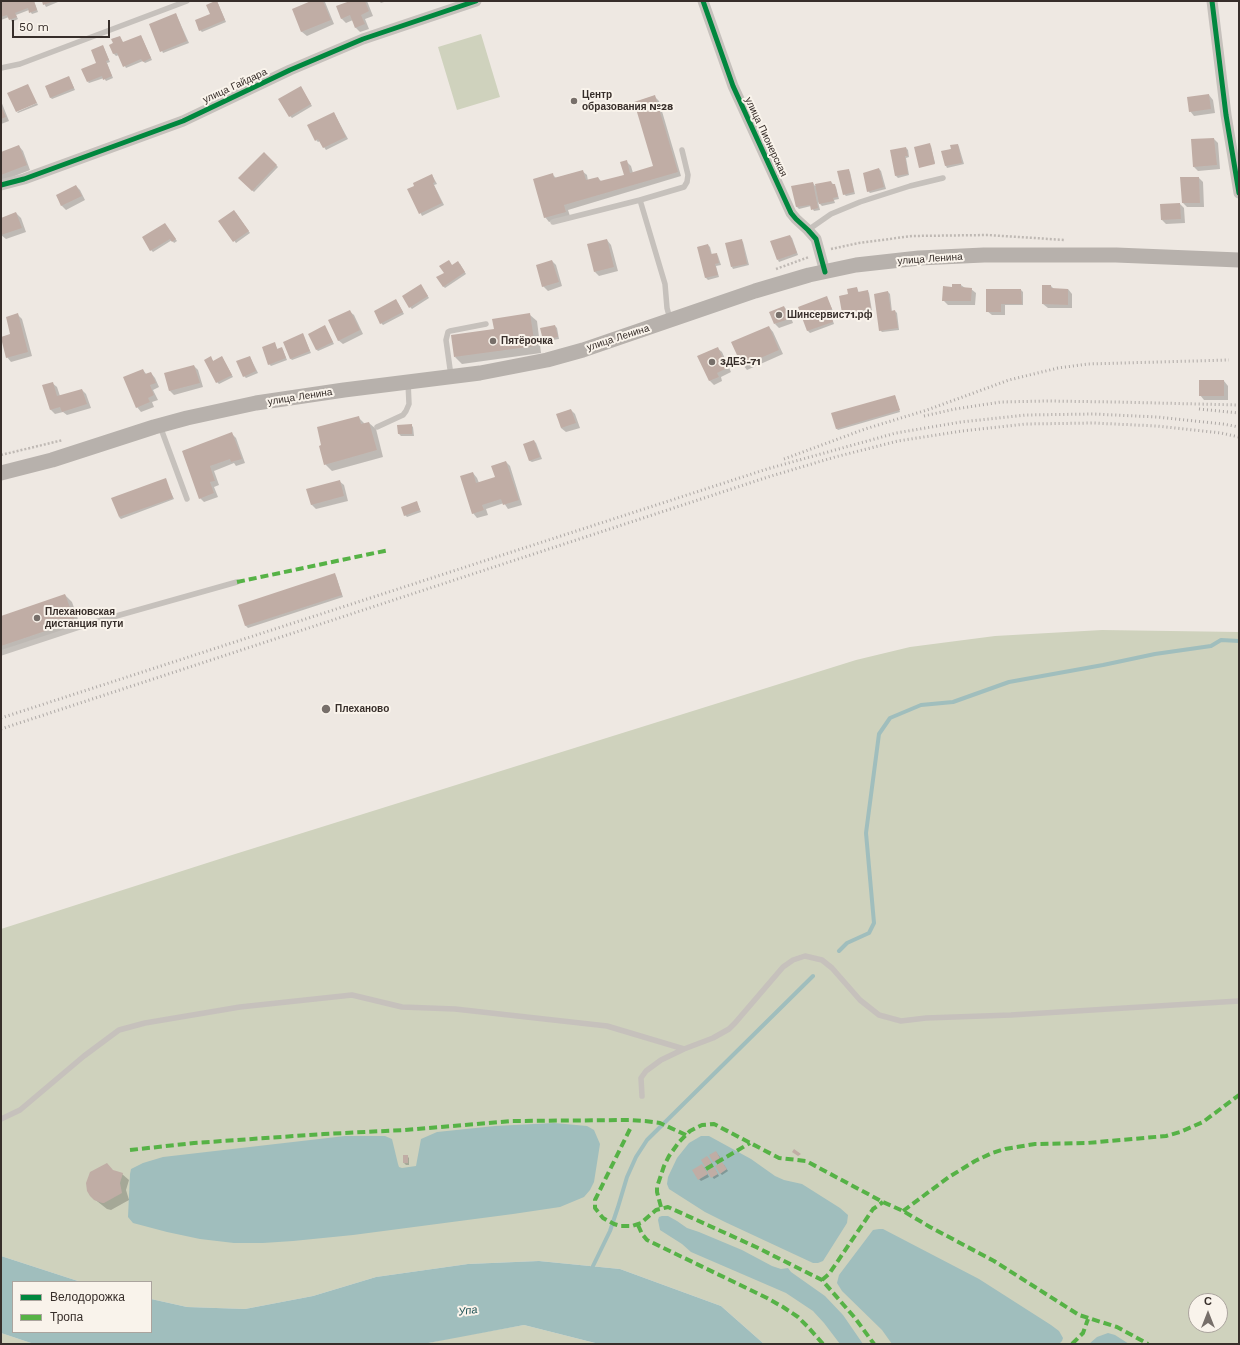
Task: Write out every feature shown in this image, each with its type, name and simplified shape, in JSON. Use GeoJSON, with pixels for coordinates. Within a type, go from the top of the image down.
{"type":"FeatureCollection","features":[{"type":"Feature","properties":{"kind":"main road","name":"улица Ленина"},"geometry":{"type":"LineString","coordinates":[[1,473],[52,460],[188,418],[256,403],[487,372],[547,360],[583,350],[671,321],[755,291],[856,265],[919,258],[984,255],[1116,255],[1239,260]]}},
{"type":"Feature","properties":{"kind":"street","name":"улица Гайдара"},"geometry":{"type":"LineString","coordinates":[[1,185],[24,179],[184,121],[290,70],[363,39],[476,1]]}},
{"type":"Feature","properties":{"kind":"street","name":"улица Пионерская"},"geometry":{"type":"LineString","coordinates":[[703,1],[733,86],[791,213],[816,239],[825,272]]}},
{"type":"Feature","properties":{"kind":"street"},"geometry":{"type":"LineString","coordinates":[[1212,1],[1226,115],[1239,193]]}},
{"type":"Feature","properties":{"kind":"lane"},"geometry":{"type":"LineString","coordinates":[[1,68],[20,64],[187,1]]}},
{"type":"Feature","properties":{"kind":"lane"},"geometry":{"type":"LineString","coordinates":[[553,222],[680,189],[685,185],[688,175],[682,150]]}},
{"type":"Feature","properties":{"kind":"lane"},"geometry":{"type":"LineString","coordinates":[[808,230],[832,214],[860,202],[910,186],[943,178]]}},
{"type":"Feature","properties":{"kind":"lane"},"geometry":{"type":"LineString","coordinates":[[640,200],[665,284],[667,308],[671,321]]}},
{"type":"Feature","properties":{"kind":"lane"},"geometry":{"type":"LineString","coordinates":[[451,376],[446,337],[448,332],[486,324]]}},
{"type":"Feature","properties":{"kind":"lane"},"geometry":{"type":"LineString","coordinates":[[376,427],[400,416],[406,411],[409,404],[408,382]]}},
{"type":"Feature","properties":{"kind":"lane"},"geometry":{"type":"LineString","coordinates":[[160,426],[187,499]]}},
{"type":"Feature","properties":{"kind":"lane"},"geometry":{"type":"LineString","coordinates":[[1,653],[94,622],[236,582]]}},
{"type":"Feature","properties":{"kind":"lane"},"geometry":{"type":"LineString","coordinates":[[642,1096],[641,1078],[646,1071],[661,1060],[713,1038],[729,1029],[783,967],[793,960],[805,956],[822,960],[832,968],[860,1000],[879,1015],[901,1022],[926,1018],[1010,1015],[1239,1002]]}},
{"type":"Feature","properties":{"kind":"lane"},"geometry":{"type":"LineString","coordinates":[[1,1119],[20,1110],[84,1056],[119,1030],[145,1023],[240,1007],[352,994],[402,1007],[455,1009],[608,1026],[684,1049]]}},
{"type":"Feature","properties":{"kind":"green space"},"geometry":{"type":"Polygon","coordinates":[[[481,34],[500,97],[457,110],[438,47],[481,34]]]}},
{"type":"Feature","properties":{"kind":"green space"},"geometry":{"type":"Polygon","coordinates":[[[1102,630],[1239,632],[1239,1344],[764,1344],[721,1306],[620,1269],[539,1261],[468,1264],[376,1277],[313,1296],[245,1309],[187,1307],[152,1299],[152,1281],[78,1281],[1,1256],[1,929],[232,855],[856,660],[910,647],[995,636],[1102,630]]]}},
{"type":"Feature","properties":{"kind":"green space"},"geometry":{"type":"Polygon","coordinates":[[[524,1325],[599,1344],[423,1344],[456,1337],[524,1325]]]}},
{"type":"Feature","properties":{"kind":"green space"},"geometry":{"type":"Polygon","coordinates":[[[1,1333],[34,1344],[1,1344],[1,1333]]]}},
{"type":"Feature","properties":{"kind":"water"},"geometry":{"type":"Polygon","coordinates":[[[554,1123],[587,1126],[594,1130],[600,1144],[594,1182],[590,1190],[584,1197],[560,1207],[353,1235],[263,1243],[234,1243],[200,1239],[133,1223],[128,1217],[131,1169],[143,1163],[163,1157],[345,1136],[385,1136],[392,1139],[399,1167],[402,1168],[416,1166],[421,1139],[437,1132],[495,1126],[554,1123]]]}},
{"type":"Feature","properties":{"kind":"water"},"geometry":{"type":"Polygon","coordinates":[[[701,1136],[709,1136],[751,1159],[775,1176],[784,1180],[802,1184],[840,1208],[848,1215],[847,1223],[823,1261],[813,1263],[725,1222],[705,1212],[669,1189],[667,1184],[668,1177],[677,1158],[689,1143],[701,1136]]]}},
{"type":"Feature","properties":{"kind":"water"},"geometry":{"type":"Polygon","coordinates":[[[668,1216],[687,1228],[742,1250],[772,1266],[781,1269],[788,1268],[791,1272],[825,1296],[843,1315],[863,1344],[840,1344],[813,1311],[786,1293],[691,1252],[682,1244],[660,1230],[658,1220],[659,1217],[668,1216]]]}},
{"type":"Feature","properties":{"kind":"water"},"geometry":{"type":"Polygon","coordinates":[[[883,1229],[979,1279],[1051,1325],[1059,1331],[1063,1338],[1062,1341],[1059,1344],[892,1344],[882,1330],[842,1291],[837,1283],[839,1275],[873,1230],[883,1229]]]}},
{"type":"Feature","properties":{"kind":"water","name":"Упа"},"geometry":{"type":"Polygon","coordinates":[[[1,1256],[78,1281],[12,1281],[12,1333],[152,1333],[152,1299],[187,1307],[245,1309],[313,1296],[376,1277],[468,1264],[539,1261],[620,1269],[721,1306],[764,1344],[599,1344],[524,1325],[423,1344],[34,1344],[1,1333],[1,1256]]]}},
{"type":"Feature","properties":{"kind":"water"},"geometry":{"type":"Polygon","coordinates":[[[1108,1333],[1115,1335],[1129,1344],[1089,1344],[1097,1337],[1108,1333]]]}},
{"type":"Feature","properties":{"kind":"building"},"geometry":{"type":"Polygon","coordinates":[[[1,1],[34,1],[37,10],[29,13],[28,8],[15,13],[17,17],[9,20],[7,15],[1,17],[1,1]]]}},
{"type":"Feature","properties":{"kind":"building"},"geometry":{"type":"Polygon","coordinates":[[[42,1],[55,1],[43,5],[42,1]]]}},
{"type":"Feature","properties":{"kind":"building"},"geometry":{"type":"Polygon","coordinates":[[[217,1],[225,20],[199,31],[195,20],[210,14],[206,5],[217,1]]]}},
{"type":"Feature","properties":{"kind":"building"},"geometry":{"type":"Polygon","coordinates":[[[311,1],[323,1],[331,20],[301,32],[292,9],[311,1]]]}},
{"type":"Feature","properties":{"kind":"building"},"geometry":{"type":"Polygon","coordinates":[[[350,1],[365,1],[369,11],[361,15],[365,24],[355,28],[350,15],[341,19],[336,6],[350,1]]]}},
{"type":"Feature","properties":{"kind":"building"},"geometry":{"type":"Polygon","coordinates":[[[176,13],[187,41],[160,52],[149,24],[176,13]]]}},
{"type":"Feature","properties":{"kind":"building"},"geometry":{"type":"Polygon","coordinates":[[[141,35],[151,58],[143,62],[141,59],[123,67],[117,53],[113,54],[109,45],[113,43],[111,39],[120,36],[123,42],[141,35]]]}},
{"type":"Feature","properties":{"kind":"building"},"geometry":{"type":"Polygon","coordinates":[[[103,45],[109,60],[106,61],[112,76],[103,80],[102,76],[87,82],[81,69],[96,63],[91,50],[103,45]]]}},
{"type":"Feature","properties":{"kind":"building"},"geometry":{"type":"Polygon","coordinates":[[[69,76],[74,88],[50,98],[45,86],[69,76]]]}},
{"type":"Feature","properties":{"kind":"building"},"geometry":{"type":"Polygon","coordinates":[[[28,84],[37,103],[16,112],[7,93],[28,84]]]}},
{"type":"Feature","properties":{"kind":"building"},"geometry":{"type":"Polygon","coordinates":[[[301,86],[311,104],[289,117],[278,99],[301,86]]]}},
{"type":"Feature","properties":{"kind":"building"},"geometry":{"type":"Polygon","coordinates":[[[1209,94],[1211,109],[1189,112],[1187,97],[1209,94]]]}},
{"type":"Feature","properties":{"kind":"building"},"geometry":{"type":"Polygon","coordinates":[[[655,95],[678,172],[564,205],[566,212],[544,218],[533,179],[553,173],[554,178],[583,170],[586,180],[598,177],[600,181],[624,175],[620,162],[627,160],[630,173],[653,166],[634,102],[655,95]]]}},
{"type":"Feature","properties":{"kind":"building"},"geometry":{"type":"Polygon","coordinates":[[[1,106],[6,117],[1,119],[1,106]]]}},
{"type":"Feature","properties":{"kind":"building"},"geometry":{"type":"Polygon","coordinates":[[[334,112],[346,137],[323,148],[318,139],[315,141],[307,125],[334,112]]]}},
{"type":"Feature","properties":{"kind":"building"},"geometry":{"type":"Polygon","coordinates":[[[1214,138],[1217,165],[1193,167],[1191,139],[1214,138]]]}},
{"type":"Feature","properties":{"kind":"building"},"geometry":{"type":"Polygon","coordinates":[[[930,143],[935,164],[919,168],[914,147],[930,143]]]}},
{"type":"Feature","properties":{"kind":"building"},"geometry":{"type":"Polygon","coordinates":[[[958,144],[962,163],[945,166],[941,151],[951,149],[950,145],[958,144]]]}},
{"type":"Feature","properties":{"kind":"building"},"geometry":{"type":"Polygon","coordinates":[[[19,145],[27,165],[1,175],[1,152],[19,145]]]}},
{"type":"Feature","properties":{"kind":"building"},"geometry":{"type":"Polygon","coordinates":[[[906,147],[908,156],[905,156],[908,174],[895,176],[890,150],[906,147]]]}},
{"type":"Feature","properties":{"kind":"building"},"geometry":{"type":"Polygon","coordinates":[[[264,152],[277,165],[252,191],[238,178],[264,152]]]}},
{"type":"Feature","properties":{"kind":"building"},"geometry":{"type":"Polygon","coordinates":[[[879,168],[884,187],[867,192],[863,173],[879,168]]]}},
{"type":"Feature","properties":{"kind":"building"},"geometry":{"type":"Polygon","coordinates":[[[849,169],[854,192],[843,195],[837,171],[849,169]]]}},
{"type":"Feature","properties":{"kind":"building"},"geometry":{"type":"Polygon","coordinates":[[[432,174],[435,182],[433,183],[442,203],[419,214],[407,189],[414,186],[413,183],[432,174]]]}},
{"type":"Feature","properties":{"kind":"building"},"geometry":{"type":"Polygon","coordinates":[[[1180,177],[1199,177],[1200,203],[1182,203],[1180,177]]]}},
{"type":"Feature","properties":{"kind":"building"},"geometry":{"type":"Polygon","coordinates":[[[831,181],[832,184],[835,184],[838,197],[833,198],[834,201],[819,204],[815,184],[831,181]]]}},
{"type":"Feature","properties":{"kind":"building"},"geometry":{"type":"Polygon","coordinates":[[[813,182],[818,208],[811,210],[810,205],[796,207],[791,186],[813,182]]]}},
{"type":"Feature","properties":{"kind":"building"},"geometry":{"type":"Polygon","coordinates":[[[76,185],[82,196],[61,206],[56,195],[76,185]]]}},
{"type":"Feature","properties":{"kind":"building"},"geometry":{"type":"Polygon","coordinates":[[[1180,203],[1181,219],[1161,220],[1160,204],[1180,203]]]}},
{"type":"Feature","properties":{"kind":"building"},"geometry":{"type":"Polygon","coordinates":[[[234,210],[249,231],[233,242],[218,221],[234,210]]]}},
{"type":"Feature","properties":{"kind":"building"},"geometry":{"type":"Polygon","coordinates":[[[16,212],[22,228],[1,235],[1,218],[16,212]]]}},
{"type":"Feature","properties":{"kind":"building"},"geometry":{"type":"Polygon","coordinates":[[[165,223],[176,239],[172,242],[170,239],[150,251],[142,237],[165,223]]]}},
{"type":"Feature","properties":{"kind":"building"},"geometry":{"type":"Polygon","coordinates":[[[790,235],[797,253],[777,260],[770,241],[790,235]]]}},
{"type":"Feature","properties":{"kind":"building"},"geometry":{"type":"Polygon","coordinates":[[[607,239],[614,267],[594,272],[587,244],[607,239]]]}},
{"type":"Feature","properties":{"kind":"building"},"geometry":{"type":"Polygon","coordinates":[[[742,239],[747,264],[731,267],[725,243],[742,239]]]}},
{"type":"Feature","properties":{"kind":"building"},"geometry":{"type":"Polygon","coordinates":[[[708,244],[711,254],[717,253],[719,263],[715,264],[718,275],[705,278],[697,247],[708,244]]]}},
{"type":"Feature","properties":{"kind":"building"},"geometry":{"type":"Polygon","coordinates":[[[449,260],[452,265],[458,261],[465,272],[443,287],[436,277],[444,273],[439,266],[449,260]]]}},
{"type":"Feature","properties":{"kind":"building"},"geometry":{"type":"Polygon","coordinates":[[[552,260],[559,282],[542,287],[536,265],[552,260]]]}},
{"type":"Feature","properties":{"kind":"building"},"geometry":{"type":"Polygon","coordinates":[[[421,284],[428,296],[409,308],[402,296],[421,284]]]}},
{"type":"Feature","properties":{"kind":"building"},"geometry":{"type":"Polygon","coordinates":[[[952,284],[961,284],[961,287],[972,288],[971,301],[942,301],[943,286],[952,287],[952,284]]]}},
{"type":"Feature","properties":{"kind":"building"},"geometry":{"type":"Polygon","coordinates":[[[1042,285],[1051,285],[1051,288],[1068,289],[1068,305],[1042,304],[1042,285]]]}},
{"type":"Feature","properties":{"kind":"building"},"geometry":{"type":"Polygon","coordinates":[[[857,287],[858,292],[868,290],[871,309],[842,313],[839,296],[848,294],[847,289],[857,287]]]}},
{"type":"Feature","properties":{"kind":"building"},"geometry":{"type":"Polygon","coordinates":[[[986,289],[1021,289],[1022,304],[1001,304],[1001,312],[986,312],[986,289]]]}},
{"type":"Feature","properties":{"kind":"building"},"geometry":{"type":"Polygon","coordinates":[[[888,291],[891,311],[895,310],[898,328],[879,331],[874,294],[888,291]]]}},
{"type":"Feature","properties":{"kind":"building"},"geometry":{"type":"Polygon","coordinates":[[[827,296],[832,309],[829,310],[833,322],[807,331],[798,307],[827,296]]]}},
{"type":"Feature","properties":{"kind":"building"},"geometry":{"type":"Polygon","coordinates":[[[396,299],[403,312],[380,324],[374,311],[396,299]]]}},
{"type":"Feature","properties":{"kind":"building","name":"Шинсервис71.рф"},"geometry":{"type":"Polygon","coordinates":[[[784,306],[789,319],[774,324],[769,312],[784,306]]]}},
{"type":"Feature","properties":{"kind":"building"},"geometry":{"type":"Polygon","coordinates":[[[350,310],[360,330],[338,341],[328,320],[350,310]]]}},
{"type":"Feature","properties":{"kind":"building"},"geometry":{"type":"Polygon","coordinates":[[[18,313],[28,352],[6,358],[1,337],[10,334],[6,317],[18,313]]]}},
{"type":"Feature","properties":{"kind":"building","name":"Пятёрочка"},"geometry":{"type":"Polygon","coordinates":[[[530,313],[535,346],[454,357],[451,335],[494,329],[492,319],[530,313]]]}},
{"type":"Feature","properties":{"kind":"building"},"geometry":{"type":"Polygon","coordinates":[[[325,325],[333,342],[316,350],[308,334],[325,325]]]}},
{"type":"Feature","properties":{"kind":"building"},"geometry":{"type":"Polygon","coordinates":[[[555,325],[558,337],[543,340],[540,328],[555,325]]]}},
{"type":"Feature","properties":{"kind":"building"},"geometry":{"type":"Polygon","coordinates":[[[769,326],[779,350],[742,366],[731,342],[769,326]]]}},
{"type":"Feature","properties":{"kind":"building"},"geometry":{"type":"Polygon","coordinates":[[[303,333],[310,351],[290,359],[283,342],[303,333]]]}},
{"type":"Feature","properties":{"kind":"building"},"geometry":{"type":"Polygon","coordinates":[[[275,342],[277,349],[282,347],[286,358],[268,365],[262,347],[275,342]]]}},
{"type":"Feature","properties":{"kind":"building","name":"3ДЕЗ-71"},"geometry":{"type":"Polygon","coordinates":[[[718,347],[727,368],[717,373],[719,377],[709,381],[697,356],[718,347]]]}},
{"type":"Feature","properties":{"kind":"building"},"geometry":{"type":"Polygon","coordinates":[[[211,356],[213,361],[222,356],[232,375],[216,383],[204,360],[211,356]]]}},
{"type":"Feature","properties":{"kind":"building"},"geometry":{"type":"Polygon","coordinates":[[[250,356],[256,371],[243,377],[236,361],[250,356]]]}},
{"type":"Feature","properties":{"kind":"building"},"geometry":{"type":"Polygon","coordinates":[[[194,365],[200,383],[169,391],[164,373],[194,365]]]}},
{"type":"Feature","properties":{"kind":"building"},"geometry":{"type":"Polygon","coordinates":[[[143,369],[145,374],[151,372],[156,383],[150,385],[154,395],[148,398],[150,402],[136,408],[123,377],[143,369]]]}},
{"type":"Feature","properties":{"kind":"building"},"geometry":{"type":"Polygon","coordinates":[[[1199,380],[1224,380],[1224,396],[1199,396],[1199,380]]]}},
{"type":"Feature","properties":{"kind":"building"},"geometry":{"type":"Polygon","coordinates":[[[53,382],[57,396],[82,389],[87,404],[62,412],[60,407],[50,410],[42,385],[53,382]]]}},
{"type":"Feature","properties":{"kind":"building"},"geometry":{"type":"Polygon","coordinates":[[[895,395],[900,410],[836,429],[831,413],[895,395]]]}},
{"type":"Feature","properties":{"kind":"building"},"geometry":{"type":"Polygon","coordinates":[[[571,409],[576,423],[561,428],[556,414],[571,409]]]}},
{"type":"Feature","properties":{"kind":"building"},"geometry":{"type":"Polygon","coordinates":[[[359,416],[361,424],[369,422],[377,450],[324,465],[319,446],[321,445],[317,427],[359,416]]]}},
{"type":"Feature","properties":{"kind":"building"},"geometry":{"type":"Polygon","coordinates":[[[412,424],[412,434],[398,434],[397,425],[412,424]]]}},
{"type":"Feature","properties":{"kind":"building"},"geometry":{"type":"Polygon","coordinates":[[[232,432],[242,459],[231,462],[230,459],[210,466],[215,481],[210,482],[214,493],[199,499],[182,451],[232,432]]]}},
{"type":"Feature","properties":{"kind":"building"},"geometry":{"type":"Polygon","coordinates":[[[534,440],[540,457],[529,461],[523,444],[534,440]]]}},
{"type":"Feature","properties":{"kind":"building"},"geometry":{"type":"Polygon","coordinates":[[[506,461],[519,500],[503,505],[501,499],[482,505],[484,510],[472,514],[460,476],[473,472],[476,483],[495,477],[491,466],[506,461]]]}},
{"type":"Feature","properties":{"kind":"building"},"geometry":{"type":"Polygon","coordinates":[[[166,478],[173,498],[119,517],[111,498],[166,478]]]}},
{"type":"Feature","properties":{"kind":"building"},"geometry":{"type":"Polygon","coordinates":[[[340,480],[344,496],[311,505],[306,489],[340,480]]]}},
{"type":"Feature","properties":{"kind":"building"},"geometry":{"type":"Polygon","coordinates":[[[417,501],[420,510],[404,516],[401,507],[417,501]]]}},
{"type":"Feature","properties":{"kind":"building"},"geometry":{"type":"Polygon","coordinates":[[[335,573],[342,595],[245,626],[238,605],[335,573]]]}},
{"type":"Feature","properties":{"kind":"building","name":"Плехановская дистанция пути"},"geometry":{"type":"Polygon","coordinates":[[[65,594],[75,621],[1,646],[1,616],[65,594]]]}},
{"type":"Feature","properties":{"kind":"building"},"geometry":{"type":"Polygon","coordinates":[[[794,1149],[801,1154],[798,1156],[792,1152],[794,1149]]]}},
{"type":"Feature","properties":{"kind":"building"},"geometry":{"type":"Polygon","coordinates":[[[716,1151],[720,1158],[713,1162],[709,1155],[716,1151]]]}},
{"type":"Feature","properties":{"kind":"building"},"geometry":{"type":"Polygon","coordinates":[[[403,1155],[408,1155],[408,1163],[403,1163],[403,1155]]]}},
{"type":"Feature","properties":{"kind":"building"},"geometry":{"type":"Polygon","coordinates":[[[707,1156],[712,1163],[705,1167],[701,1160],[707,1156]]]}},
{"type":"Feature","properties":{"kind":"building"},"geometry":{"type":"Polygon","coordinates":[[[722,1162],[727,1169],[720,1174],[715,1166],[722,1162]]]}},
{"type":"Feature","properties":{"kind":"building"},"geometry":{"type":"Polygon","coordinates":[[[107,1163],[113,1170],[123,1173],[120,1183],[122,1193],[102,1203],[94,1200],[90,1196],[87,1191],[86,1183],[90,1172],[107,1163]]]}},
{"type":"Feature","properties":{"kind":"building"},"geometry":{"type":"Polygon","coordinates":[[[702,1164],[708,1174],[698,1180],[692,1170],[702,1164]]]}},
{"type":"Feature","properties":{"kind":"building"},"geometry":{"type":"Polygon","coordinates":[[[714,1167],[718,1174],[711,1178],[707,1171],[714,1167]]]}},
{"type":"Feature","properties":{"kind":"waterway"},"geometry":{"type":"LineString","coordinates":[[839,951],[847,943],[869,933],[874,923],[866,833],[879,734],[890,718],[921,705],[953,702],[1009,682],[1155,654],[1211,646],[1221,640],[1239,641]]}},
{"type":"Feature","properties":{"kind":"waterway"},"geometry":{"type":"LineString","coordinates":[[593,1266],[610,1231],[627,1177],[636,1157],[647,1140],[813,976]]}},
{"type":"Feature","properties":{"kind":"railway"},"geometry":{"type":"LineString","coordinates":[[784,459],[865,429],[927,410],[1009,380],[1058,368],[1088,364],[1229,360]]}},
{"type":"Feature","properties":{"kind":"railway"},"geometry":{"type":"LineString","coordinates":[[924,416],[955,409],[1001,402],[1048,401],[1239,405]]}},
{"type":"Feature","properties":{"kind":"railway"},"geometry":{"type":"LineString","coordinates":[[1199,409],[1239,413]]}},
{"type":"Feature","properties":{"kind":"railway"},"geometry":{"type":"LineString","coordinates":[[1,718],[767,469],[896,433],[961,422],[1026,415],[1093,414],[1157,417],[1239,427]]}},
{"type":"Feature","properties":{"kind":"railway"},"geometry":{"type":"LineString","coordinates":[[1,729],[768,477],[835,457],[898,441],[962,431],[1026,424],[1093,423],[1157,426],[1221,433],[1239,437]]}},
{"type":"Feature","properties":{"kind":"marked path"},"geometry":{"type":"LineString","coordinates":[[237,582],[389,550]]}},
{"type":"Feature","properties":{"kind":"marked path"},"geometry":{"type":"LineString","coordinates":[[903,1211],[949,1177],[975,1161],[992,1153],[1005,1149],[1035,1144],[1087,1143],[1166,1136],[1180,1132],[1203,1122],[1239,1095]]}},
{"type":"Feature","properties":{"kind":"marked path"},"geometry":{"type":"LineString","coordinates":[[130,1150],[194,1143],[405,1130],[512,1121],[645,1121],[660,1123],[686,1135]]}},
{"type":"Feature","properties":{"kind":"marked path"},"geometry":{"type":"LineString","coordinates":[[661,1207],[657,1187],[669,1156],[679,1142],[690,1131],[702,1125],[714,1124],[779,1158],[806,1161],[903,1211],[994,1261],[1079,1315],[1117,1327],[1148,1344]]}},
{"type":"Feature","properties":{"kind":"marked path"},"geometry":{"type":"LineString","coordinates":[[630,1129],[595,1200],[595,1208],[603,1218],[621,1226],[632,1226],[641,1223],[656,1210],[668,1207],[756,1247],[822,1280],[855,1318],[874,1344]]}},
{"type":"Feature","properties":{"kind":"marked path"},"geometry":{"type":"LineString","coordinates":[[706,1169],[750,1143]]}},
{"type":"Feature","properties":{"kind":"marked path"},"geometry":{"type":"LineString","coordinates":[[822,1280],[829,1274],[873,1209],[883,1202]]}},
{"type":"Feature","properties":{"kind":"marked path"},"geometry":{"type":"LineString","coordinates":[[638,1225],[642,1234],[647,1240],[783,1307],[798,1317],[823,1344]]}},
{"type":"Feature","properties":{"kind":"marked path"},"geometry":{"type":"LineString","coordinates":[[1072,1344],[1083,1333],[1088,1319]]}},
{"type":"Feature","properties":{"kind":"cycle path"},"geometry":{"type":"LineString","coordinates":[[1,185],[24,179],[183,121],[290,70],[363,39],[476,1]]}},
{"type":"Feature","properties":{"kind":"cycle path"},"geometry":{"type":"LineString","coordinates":[[703,1],[733,86],[791,213],[816,239],[825,272]]}},
{"type":"Feature","properties":{"kind":"cycle path"},"geometry":{"type":"LineString","coordinates":[[1212,1],[1226,115],[1239,193]]}},
{"type":"Feature","properties":{"kind":"place","name":"Центр образования №28"},"geometry":{"type":"Point","coordinates":[574,101]}},
{"type":"Feature","properties":{"kind":"place","name":"Шинсервис71.рф"},"geometry":{"type":"Point","coordinates":[779,315]}},
{"type":"Feature","properties":{"kind":"place","name":"Пятёрочка"},"geometry":{"type":"Point","coordinates":[493,341]}},
{"type":"Feature","properties":{"kind":"place","name":"3ДЕЗ-71"},"geometry":{"type":"Point","coordinates":[712,362]}},
{"type":"Feature","properties":{"kind":"place","name":"Плехановская дистанция пути"},"geometry":{"type":"Point","coordinates":[37,618]}},
{"type":"Feature","properties":{"kind":"place","name":"Плеханово"},"geometry":{"type":"Point","coordinates":[326,709]}}]}
